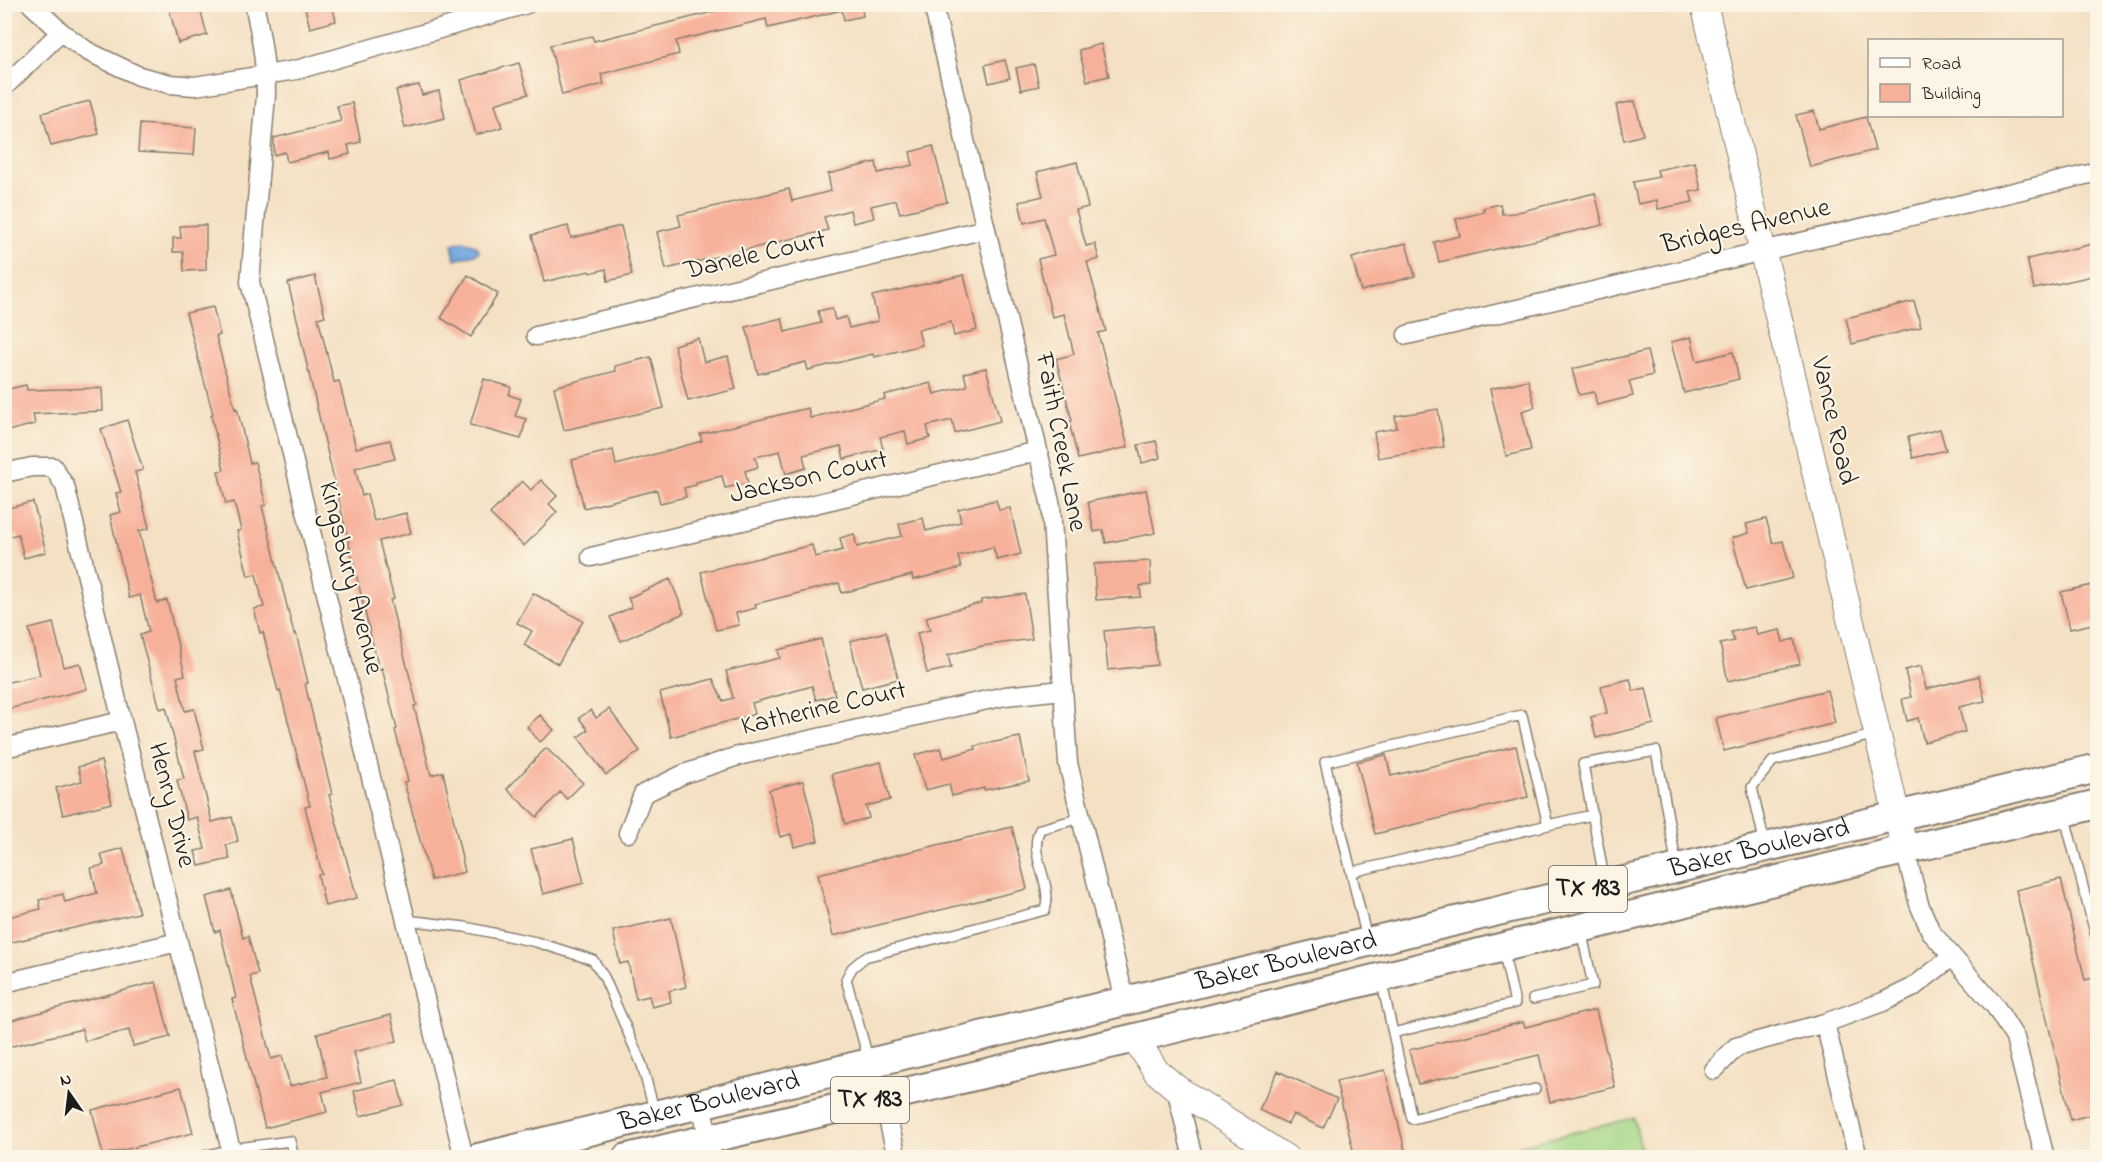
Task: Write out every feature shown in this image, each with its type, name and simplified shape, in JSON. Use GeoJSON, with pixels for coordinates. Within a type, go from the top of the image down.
{"type":"FeatureCollection","features":[{"type":"Feature","properties":{"kind":"main road","name":"Baker Boulevard"},"geometry":{"type":"LineString","coordinates":[[478,1158],[2097,768]]}},
{"type":"Feature","properties":{"kind":"main road","name":"Baker Boulevard"},"geometry":{"type":"LineString","coordinates":[[627,1158],[711,1148],[883,1097],[2097,804]]}},
{"type":"Feature","properties":{"kind":"main road"},"geometry":{"type":"LineString","coordinates":[[1125,1001],[1135,1038]]}},
{"type":"Feature","properties":{"kind":"street"},"geometry":{"type":"LineString","coordinates":[[31,4],[61,32],[87,51],[139,76],[170,84],[195,86],[296,70],[527,4]]}},
{"type":"Feature","properties":{"kind":"street","name":"Kingsbury Avenue"},"geometry":{"type":"LineString","coordinates":[[254,4],[266,75],[266,95],[250,282],[464,1158]]}},
{"type":"Feature","properties":{"kind":"street","name":"Faith Creek Lane"},"geometry":{"type":"LineString","coordinates":[[933,4],[1051,506],[1068,764],[1125,1001]]}},
{"type":"Feature","properties":{"kind":"street","name":"Vance Road"},"geometry":{"type":"LineString","coordinates":[[1704,4],[1905,850]]}},
{"type":"Feature","properties":{"kind":"street"},"geometry":{"type":"LineString","coordinates":[[4,87],[61,32]]}},
{"type":"Feature","properties":{"kind":"street","name":"Bridges Avenue"},"geometry":{"type":"LineString","coordinates":[[1407,335],[2097,172]]}},
{"type":"Feature","properties":{"kind":"street","name":"Danele Court"},"geometry":{"type":"LineString","coordinates":[[536,336],[986,229]]}},
{"type":"Feature","properties":{"kind":"street","name":"Jackson Court"},"geometry":{"type":"LineString","coordinates":[[591,557],[1038,451]]}},
{"type":"Feature","properties":{"kind":"street","name":"Henry Drive"},"geometry":{"type":"LineString","coordinates":[[4,473],[32,467],[53,467],[65,486],[232,1153]]}},
{"type":"Feature","properties":{"kind":"street","name":"Katherine Court"},"geometry":{"type":"LineString","coordinates":[[628,833],[643,794],[684,774],[738,756],[1005,696],[1063,690]]}},
{"type":"Feature","properties":{"kind":"street"},"geometry":{"type":"LineString","coordinates":[[4,748],[122,721]]}},
{"type":"Feature","properties":{"kind":"street"},"geometry":{"type":"LineString","coordinates":[[1905,850],[1923,917],[1931,932],[1995,1006],[2015,1038],[2045,1158]]}},
{"type":"Feature","properties":{"kind":"street"},"geometry":{"type":"LineString","coordinates":[[4,983],[178,942]]}},
{"type":"Feature","properties":{"kind":"street"},"geometry":{"type":"LineString","coordinates":[[1714,1070],[1736,1047],[1825,1023],[1882,1002],[1912,988],[1952,957]]}},
{"type":"Feature","properties":{"kind":"street"},"geometry":{"type":"LineString","coordinates":[[1825,1023],[1858,1158]]}},
{"type":"Feature","properties":{"kind":"street"},"geometry":{"type":"LineString","coordinates":[[1135,1038],[1156,1071],[1176,1088],[1286,1158]]}},
{"type":"Feature","properties":{"kind":"street"},"geometry":{"type":"LineString","coordinates":[[869,1063],[883,1097],[897,1158]]}},
{"type":"Feature","properties":{"kind":"street"},"geometry":{"type":"LineString","coordinates":[[1176,1088],[1193,1158]]}},
{"type":"Feature","properties":{"kind":"street"},"geometry":{"type":"LineString","coordinates":[[701,1104],[711,1148]]}},
{"type":"Feature","properties":{"kind":"lane"},"geometry":{"type":"LineString","coordinates":[[1368,942],[1325,762],[1522,715],[1548,825]]}},
{"type":"Feature","properties":{"kind":"lane"},"geometry":{"type":"LineString","coordinates":[[1766,847],[1752,787],[1773,761],[1877,734]]}},
{"type":"Feature","properties":{"kind":"lane"},"geometry":{"type":"LineString","coordinates":[[1605,885],[1582,764],[1656,751],[1678,868]]}},
{"type":"Feature","properties":{"kind":"lane"},"geometry":{"type":"LineString","coordinates":[[2064,812],[2097,944]]}},
{"type":"Feature","properties":{"kind":"lane"},"geometry":{"type":"LineString","coordinates":[[1352,872],[1592,815]]}},
{"type":"Feature","properties":{"kind":"lane"},"geometry":{"type":"LineString","coordinates":[[869,1063],[846,979],[852,968],[865,957],[1045,910],[1049,899],[1034,840],[1040,829],[1081,818]]}},
{"type":"Feature","properties":{"kind":"lane"},"geometry":{"type":"LineString","coordinates":[[406,920],[465,927],[515,938],[593,960],[604,977],[642,1065],[656,1115]]}},
{"type":"Feature","properties":{"kind":"lane"},"geometry":{"type":"LineString","coordinates":[[1533,999],[1593,985],[1580,928]]}},
{"type":"Feature","properties":{"kind":"lane"},"geometry":{"type":"LineString","coordinates":[[1393,1033],[1515,1003],[1503,947]]}},
{"type":"Feature","properties":{"kind":"lane"},"geometry":{"type":"LineString","coordinates":[[1380,977],[1412,1119],[1535,1089]]}},
{"type":"Feature","properties":{"kind":"lane"},"geometry":{"type":"LineString","coordinates":[[197,1158],[290,1141],[294,1158]]}},
{"type":"Feature","properties":{"kind":"shaded area"},"geometry":{"type":"Polygon","coordinates":[[[1224,1144],[1250,1157],[1210,1157],[1214,1148],[1224,1144]]]}},
{"type":"Feature","properties":{"kind":"green space"},"geometry":{"type":"Polygon","coordinates":[[[1634,1118],[1643,1157],[1524,1157],[1521,1145],[1634,1118]]]}},
{"type":"Feature","properties":{"kind":"water"},"geometry":{"type":"Polygon","coordinates":[[[463,241],[475,245],[479,250],[478,253],[455,260],[452,244],[463,241]]]}},
{"type":"Feature","properties":{"kind":"building"},"geometry":{"type":"Polygon","coordinates":[[[168,4],[199,4],[207,35],[178,43],[168,4]]]}},
{"type":"Feature","properties":{"kind":"building"},"geometry":{"type":"Polygon","coordinates":[[[304,4],[332,4],[336,21],[310,28],[304,4]]]}},
{"type":"Feature","properties":{"kind":"building"},"geometry":{"type":"Polygon","coordinates":[[[711,4],[861,4],[863,16],[844,20],[842,10],[768,28],[766,19],[676,41],[679,54],[601,74],[604,84],[562,95],[550,45],[592,36],[594,41],[713,12],[711,4]]]}},
{"type":"Feature","properties":{"kind":"building"},"geometry":{"type":"Polygon","coordinates":[[[1101,44],[1109,76],[1087,81],[1079,50],[1101,44]]]}},
{"type":"Feature","properties":{"kind":"building"},"geometry":{"type":"Polygon","coordinates":[[[1005,60],[1010,78],[989,83],[985,65],[1005,60]]]}},
{"type":"Feature","properties":{"kind":"building"},"geometry":{"type":"Polygon","coordinates":[[[519,63],[528,94],[495,104],[502,127],[476,135],[461,80],[519,63]]]}},
{"type":"Feature","properties":{"kind":"building"},"geometry":{"type":"Polygon","coordinates":[[[1034,64],[1039,86],[1021,90],[1016,68],[1034,64]]]}},
{"type":"Feature","properties":{"kind":"building"},"geometry":{"type":"Polygon","coordinates":[[[419,85],[422,95],[439,91],[445,118],[405,128],[396,90],[419,85]]]}},
{"type":"Feature","properties":{"kind":"building"},"geometry":{"type":"Polygon","coordinates":[[[90,101],[99,134],[51,146],[42,113],[90,101]]]}},
{"type":"Feature","properties":{"kind":"building"},"geometry":{"type":"Polygon","coordinates":[[[1635,101],[1643,135],[1624,140],[1616,105],[1635,101]]]}},
{"type":"Feature","properties":{"kind":"building"},"geometry":{"type":"Polygon","coordinates":[[[352,103],[361,142],[348,145],[350,154],[330,159],[329,152],[287,162],[285,152],[274,155],[274,138],[341,121],[337,106],[352,103]]]}},
{"type":"Feature","properties":{"kind":"building"},"geometry":{"type":"Polygon","coordinates":[[[1814,111],[1819,129],[1866,117],[1875,150],[1810,167],[1796,115],[1814,111]]]}},
{"type":"Feature","properties":{"kind":"building"},"geometry":{"type":"Polygon","coordinates":[[[140,124],[196,128],[194,155],[138,152],[140,124]]]}},
{"type":"Feature","properties":{"kind":"building"},"geometry":{"type":"Polygon","coordinates":[[[933,146],[947,202],[900,213],[896,200],[871,206],[874,218],[853,223],[850,210],[824,217],[828,230],[666,269],[657,232],[681,226],[678,215],[789,189],[792,201],[831,191],[828,174],[876,162],[878,173],[913,165],[910,152],[933,146]]]}},
{"type":"Feature","properties":{"kind":"building"},"geometry":{"type":"Polygon","coordinates":[[[1077,162],[1088,207],[1076,210],[1086,246],[1095,244],[1099,259],[1087,262],[1106,331],[1098,333],[1128,447],[1078,459],[1069,422],[1072,421],[1056,359],[1074,354],[1064,314],[1052,317],[1038,259],[1054,255],[1044,218],[1024,223],[1019,202],[1043,196],[1037,172],[1077,162]]]}},
{"type":"Feature","properties":{"kind":"building"},"geometry":{"type":"Polygon","coordinates":[[[1695,162],[1701,190],[1690,192],[1693,202],[1658,209],[1657,200],[1638,204],[1633,182],[1659,177],[1657,170],[1695,162]]]}},
{"type":"Feature","properties":{"kind":"building"},"geometry":{"type":"Polygon","coordinates":[[[1595,193],[1603,225],[1439,262],[1434,242],[1460,236],[1456,219],[1484,212],[1483,208],[1500,204],[1502,214],[1514,213],[1595,193]]]}},
{"type":"Feature","properties":{"kind":"building"},"geometry":{"type":"Polygon","coordinates":[[[206,225],[206,270],[184,271],[183,252],[173,252],[173,238],[181,238],[180,226],[206,225]]]}},
{"type":"Feature","properties":{"kind":"building"},"geometry":{"type":"Polygon","coordinates":[[[568,226],[571,238],[621,226],[632,275],[608,281],[606,269],[544,282],[532,235],[568,226]]]}},
{"type":"Feature","properties":{"kind":"building"},"geometry":{"type":"Polygon","coordinates":[[[1406,243],[1415,276],[1361,291],[1352,258],[1406,243]]]}},
{"type":"Feature","properties":{"kind":"building"},"geometry":{"type":"Polygon","coordinates":[[[2097,243],[2097,275],[2034,289],[2027,259],[2097,243]]]}},
{"type":"Feature","properties":{"kind":"building"},"geometry":{"type":"Polygon","coordinates":[[[468,275],[498,294],[471,337],[441,318],[468,275]]]}},
{"type":"Feature","properties":{"kind":"building"},"geometry":{"type":"Polygon","coordinates":[[[964,275],[977,330],[954,336],[951,322],[918,330],[922,345],[808,370],[806,362],[758,374],[746,327],[782,318],[785,332],[821,323],[818,311],[832,308],[835,320],[846,317],[849,328],[878,321],[872,296],[964,275]]]}},
{"type":"Feature","properties":{"kind":"building"},"geometry":{"type":"Polygon","coordinates":[[[315,276],[325,316],[318,318],[334,382],[339,381],[356,448],[390,440],[395,459],[355,468],[362,496],[367,494],[374,521],[406,513],[411,533],[379,541],[394,599],[390,600],[417,705],[414,706],[431,775],[443,772],[465,872],[431,880],[404,782],[408,781],[395,730],[397,729],[366,616],[288,283],[315,276]]]}},
{"type":"Feature","properties":{"kind":"building"},"geometry":{"type":"Polygon","coordinates":[[[1914,301],[1921,327],[1852,344],[1846,318],[1914,301]]]}},
{"type":"Feature","properties":{"kind":"building"},"geometry":{"type":"Polygon","coordinates":[[[213,307],[220,335],[216,336],[235,409],[237,408],[250,463],[255,462],[266,505],[262,506],[294,634],[296,633],[308,683],[305,684],[332,794],[329,795],[357,898],[325,906],[318,875],[322,874],[305,807],[310,806],[280,690],[278,691],[263,632],[260,633],[254,609],[264,607],[256,574],[248,576],[237,531],[241,530],[234,502],[226,504],[218,471],[224,470],[211,415],[213,414],[186,313],[213,307]]]}},
{"type":"Feature","properties":{"kind":"building"},"geometry":{"type":"Polygon","coordinates":[[[1691,337],[1697,361],[1733,352],[1739,379],[1684,393],[1671,342],[1691,337]]]}},
{"type":"Feature","properties":{"kind":"building"},"geometry":{"type":"Polygon","coordinates":[[[698,338],[704,362],[728,356],[736,389],[688,401],[674,345],[698,338]]]}},
{"type":"Feature","properties":{"kind":"building"},"geometry":{"type":"Polygon","coordinates":[[[1647,351],[1653,375],[1629,381],[1633,396],[1597,405],[1594,392],[1579,395],[1572,369],[1647,351]]]}},
{"type":"Feature","properties":{"kind":"building"},"geometry":{"type":"Polygon","coordinates":[[[651,357],[664,408],[564,430],[554,387],[616,371],[615,366],[651,357]]]}},
{"type":"Feature","properties":{"kind":"building"},"geometry":{"type":"Polygon","coordinates":[[[986,368],[1000,421],[955,433],[952,420],[927,426],[930,438],[908,444],[905,431],[880,437],[883,449],[844,459],[841,446],[803,455],[806,468],[786,474],[780,451],[755,457],[758,467],[745,471],[748,483],[725,488],[722,476],[696,482],[696,485],[684,488],[686,497],[660,503],[657,490],[584,508],[572,460],[613,450],[616,465],[702,441],[700,434],[808,408],[810,418],[885,399],[884,395],[931,383],[934,394],[967,386],[964,373],[986,368]]]}},
{"type":"Feature","properties":{"kind":"building"},"geometry":{"type":"Polygon","coordinates":[[[484,379],[511,387],[509,395],[521,399],[515,416],[526,419],[521,439],[470,425],[484,379]]]}},
{"type":"Feature","properties":{"kind":"building"},"geometry":{"type":"Polygon","coordinates":[[[1528,380],[1535,407],[1522,411],[1531,450],[1506,456],[1490,389],[1528,380]]]}},
{"type":"Feature","properties":{"kind":"building"},"geometry":{"type":"Polygon","coordinates":[[[26,385],[27,390],[102,388],[103,411],[33,414],[35,424],[4,432],[4,390],[26,385]]]}},
{"type":"Feature","properties":{"kind":"building"},"geometry":{"type":"Polygon","coordinates":[[[1438,409],[1444,447],[1378,458],[1374,432],[1397,428],[1395,416],[1438,409]]]}},
{"type":"Feature","properties":{"kind":"building"},"geometry":{"type":"Polygon","coordinates":[[[127,420],[143,470],[135,472],[149,528],[139,531],[157,603],[167,600],[185,675],[177,677],[185,711],[194,709],[204,749],[195,751],[212,822],[232,817],[238,841],[226,845],[230,859],[199,866],[195,851],[205,849],[197,817],[187,820],[177,780],[184,779],[166,707],[160,709],[140,635],[149,632],[140,595],[129,598],[110,515],[121,512],[116,493],[121,492],[101,429],[127,420]]]}},
{"type":"Feature","properties":{"kind":"building"},"geometry":{"type":"Polygon","coordinates":[[[1940,429],[1946,450],[1913,458],[1908,437],[1940,429]]]}},
{"type":"Feature","properties":{"kind":"building"},"geometry":{"type":"Polygon","coordinates":[[[1156,441],[1160,458],[1142,463],[1138,445],[1156,441]]]}},
{"type":"Feature","properties":{"kind":"building"},"geometry":{"type":"Polygon","coordinates":[[[541,480],[557,496],[549,504],[557,512],[524,546],[490,514],[522,481],[531,490],[541,480]]]}},
{"type":"Feature","properties":{"kind":"building"},"geometry":{"type":"Polygon","coordinates":[[[1146,490],[1155,533],[1106,543],[1103,530],[1094,532],[1088,502],[1146,490]]]}},
{"type":"Feature","properties":{"kind":"building"},"geometry":{"type":"Polygon","coordinates":[[[996,500],[999,510],[1010,508],[1021,554],[997,560],[993,547],[958,556],[961,568],[913,580],[912,575],[842,593],[839,583],[755,604],[756,608],[736,613],[739,625],[716,630],[701,572],[812,545],[815,557],[843,550],[840,538],[854,534],[857,547],[902,536],[899,524],[923,518],[926,531],[961,522],[958,509],[996,500]]]}},
{"type":"Feature","properties":{"kind":"building"},"geometry":{"type":"Polygon","coordinates":[[[33,502],[46,552],[24,558],[18,534],[8,537],[4,524],[4,509],[33,502]]]}},
{"type":"Feature","properties":{"kind":"building"},"geometry":{"type":"Polygon","coordinates":[[[1766,519],[1773,543],[1783,541],[1793,578],[1746,590],[1732,538],[1749,533],[1746,524],[1766,519]]]}},
{"type":"Feature","properties":{"kind":"building"},"geometry":{"type":"Polygon","coordinates":[[[1150,561],[1151,585],[1140,586],[1141,597],[1096,600],[1094,564],[1150,561]]]}},
{"type":"Feature","properties":{"kind":"building"},"geometry":{"type":"Polygon","coordinates":[[[670,579],[684,613],[621,641],[610,617],[632,607],[628,598],[670,579]]]}},
{"type":"Feature","properties":{"kind":"building"},"geometry":{"type":"Polygon","coordinates":[[[2097,584],[2097,623],[2070,629],[2061,592],[2097,584]]]}},
{"type":"Feature","properties":{"kind":"building"},"geometry":{"type":"Polygon","coordinates":[[[533,593],[583,621],[558,664],[524,645],[532,631],[517,623],[533,593]]]}},
{"type":"Feature","properties":{"kind":"building"},"geometry":{"type":"Polygon","coordinates":[[[1025,594],[1032,639],[982,646],[948,655],[951,668],[927,673],[917,633],[930,630],[926,617],[981,603],[981,600],[1025,594]]]}},
{"type":"Feature","properties":{"kind":"building"},"geometry":{"type":"Polygon","coordinates":[[[53,623],[64,667],[80,663],[87,689],[4,710],[4,683],[40,675],[29,629],[53,623]]]}},
{"type":"Feature","properties":{"kind":"building"},"geometry":{"type":"Polygon","coordinates":[[[1153,626],[1157,665],[1108,670],[1104,631],[1153,626]]]}},
{"type":"Feature","properties":{"kind":"building"},"geometry":{"type":"Polygon","coordinates":[[[1755,627],[1757,635],[1780,630],[1783,642],[1794,639],[1800,664],[1728,681],[1720,644],[1734,641],[1731,632],[1755,627]]]}},
{"type":"Feature","properties":{"kind":"building"},"geometry":{"type":"Polygon","coordinates":[[[886,632],[898,679],[862,688],[850,641],[886,632]]]}},
{"type":"Feature","properties":{"kind":"building"},"geometry":{"type":"Polygon","coordinates":[[[821,639],[835,695],[816,700],[812,686],[752,703],[755,714],[671,737],[660,693],[713,679],[723,701],[733,698],[726,671],[780,658],[778,650],[821,639]]]}},
{"type":"Feature","properties":{"kind":"building"},"geometry":{"type":"Polygon","coordinates":[[[1921,666],[1926,689],[1979,676],[1985,701],[1959,707],[1965,732],[1924,742],[1918,718],[1907,721],[1902,699],[1911,697],[1905,670],[1921,666]]]}},
{"type":"Feature","properties":{"kind":"building"},"geometry":{"type":"Polygon","coordinates":[[[1630,679],[1633,691],[1646,688],[1654,724],[1596,738],[1591,717],[1607,713],[1601,686],[1630,679]]]}},
{"type":"Feature","properties":{"kind":"building"},"geometry":{"type":"Polygon","coordinates":[[[1827,690],[1835,723],[1724,751],[1716,718],[1827,690]]]}},
{"type":"Feature","properties":{"kind":"building"},"geometry":{"type":"Polygon","coordinates":[[[609,709],[640,751],[606,775],[578,737],[588,730],[579,718],[591,710],[596,718],[609,709]]]}},
{"type":"Feature","properties":{"kind":"building"},"geometry":{"type":"Polygon","coordinates":[[[540,715],[554,730],[540,742],[527,727],[540,715]]]}},
{"type":"Feature","properties":{"kind":"building"},"geometry":{"type":"Polygon","coordinates":[[[1020,737],[1029,781],[952,796],[949,784],[925,790],[915,755],[941,748],[944,758],[976,749],[975,746],[1020,737]]]}},
{"type":"Feature","properties":{"kind":"building"},"geometry":{"type":"Polygon","coordinates":[[[1516,746],[1528,797],[1375,834],[1357,762],[1386,755],[1391,776],[1516,746]]]}},
{"type":"Feature","properties":{"kind":"building"},"geometry":{"type":"Polygon","coordinates":[[[546,748],[583,783],[567,799],[560,792],[537,817],[507,789],[546,748]]]}},
{"type":"Feature","properties":{"kind":"building"},"geometry":{"type":"Polygon","coordinates":[[[101,761],[112,803],[63,815],[56,788],[82,781],[78,767],[101,761]]]}},
{"type":"Feature","properties":{"kind":"building"},"geometry":{"type":"Polygon","coordinates":[[[881,762],[890,800],[866,806],[869,818],[845,824],[832,774],[881,762]]]}},
{"type":"Feature","properties":{"kind":"building"},"geometry":{"type":"Polygon","coordinates":[[[803,781],[818,841],[794,847],[791,834],[780,837],[769,790],[803,781]]]}},
{"type":"Feature","properties":{"kind":"building"},"geometry":{"type":"Polygon","coordinates":[[[1012,827],[1027,889],[833,936],[818,874],[1012,827]]]}},
{"type":"Feature","properties":{"kind":"building"},"geometry":{"type":"Polygon","coordinates":[[[573,839],[584,883],[543,894],[531,849],[573,839]]]}},
{"type":"Feature","properties":{"kind":"building"},"geometry":{"type":"Polygon","coordinates":[[[123,848],[139,913],[4,944],[4,918],[41,909],[39,900],[63,894],[65,902],[97,893],[91,868],[104,865],[101,854],[123,848]]]}},
{"type":"Feature","properties":{"kind":"building"},"geometry":{"type":"Polygon","coordinates":[[[2061,879],[2085,980],[2093,978],[2097,996],[2097,1113],[2071,1120],[2016,890],[2061,879]]]}},
{"type":"Feature","properties":{"kind":"building"},"geometry":{"type":"Polygon","coordinates":[[[231,890],[243,938],[248,936],[258,974],[250,976],[271,1059],[282,1056],[290,1086],[327,1077],[317,1034],[391,1015],[397,1041],[354,1052],[361,1082],[322,1092],[327,1112],[265,1128],[232,999],[236,998],[220,930],[215,932],[206,897],[231,890]]]}},
{"type":"Feature","properties":{"kind":"building"},"geometry":{"type":"Polygon","coordinates":[[[671,918],[686,987],[669,991],[671,1002],[652,1007],[649,996],[636,999],[628,962],[620,964],[613,931],[671,918]]]}},
{"type":"Feature","properties":{"kind":"building"},"geometry":{"type":"Polygon","coordinates":[[[156,982],[170,1037],[133,1046],[129,1030],[85,1041],[82,1029],[4,1048],[4,1022],[156,982]]]}},
{"type":"Feature","properties":{"kind":"building"},"geometry":{"type":"Polygon","coordinates":[[[1596,1010],[1615,1087],[1550,1102],[1539,1055],[1418,1084],[1409,1050],[1523,1022],[1525,1027],[1596,1010]]]}},
{"type":"Feature","properties":{"kind":"building"},"geometry":{"type":"Polygon","coordinates":[[[1385,1070],[1405,1150],[1375,1158],[1355,1158],[1336,1081],[1385,1070]]]}},
{"type":"Feature","properties":{"kind":"building"},"geometry":{"type":"Polygon","coordinates":[[[1278,1071],[1337,1099],[1323,1128],[1293,1114],[1288,1124],[1259,1110],[1278,1071]]]}},
{"type":"Feature","properties":{"kind":"building"},"geometry":{"type":"Polygon","coordinates":[[[397,1080],[403,1105],[360,1116],[354,1091],[397,1080]]]}},
{"type":"Feature","properties":{"kind":"building"},"geometry":{"type":"Polygon","coordinates":[[[181,1087],[193,1133],[103,1155],[92,1110],[181,1087]]]}}]}
